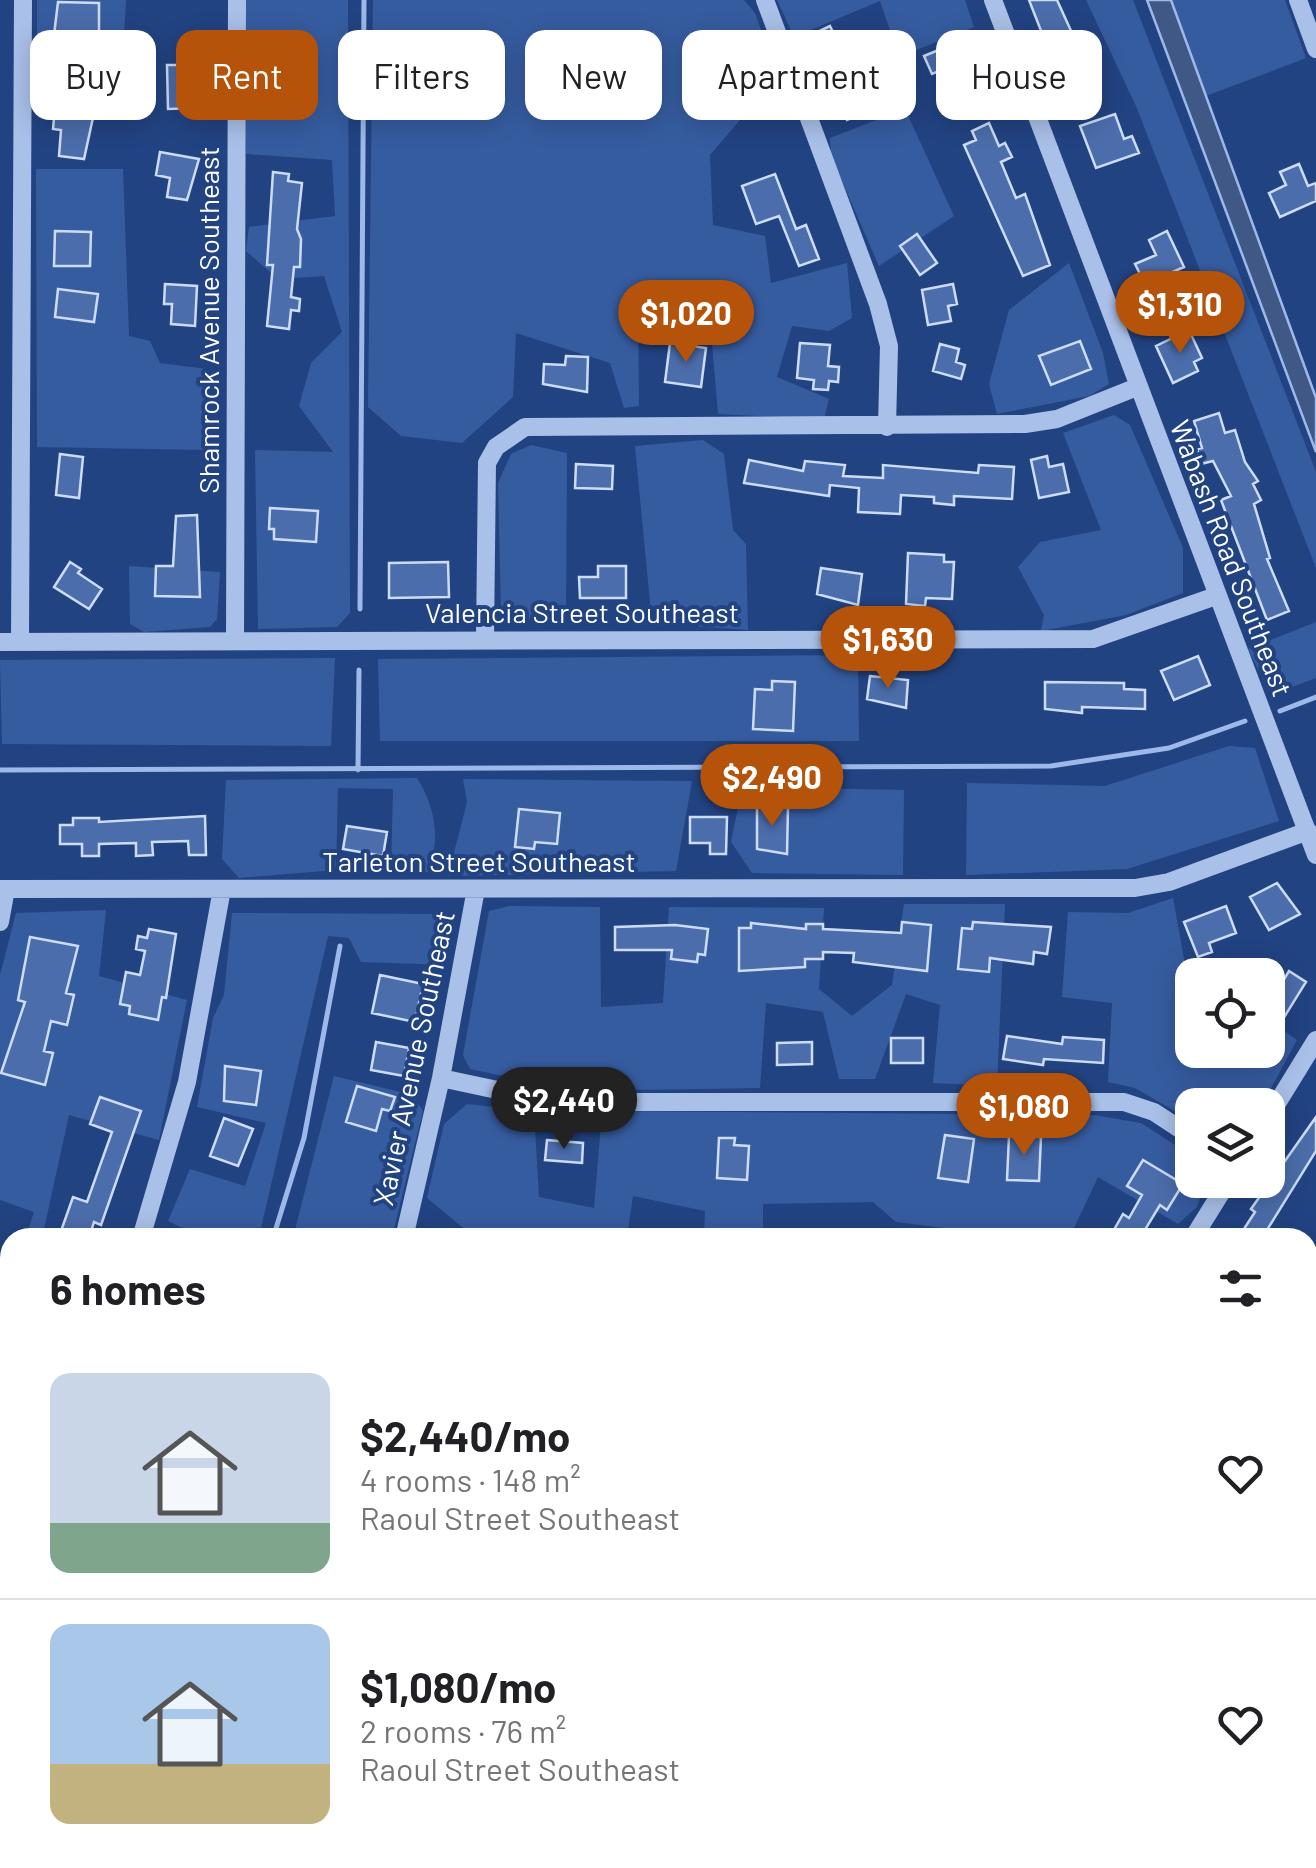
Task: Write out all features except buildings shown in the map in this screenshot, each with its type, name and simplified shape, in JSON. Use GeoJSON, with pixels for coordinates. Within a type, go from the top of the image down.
{"type":"FeatureCollection","features":[{"type":"Feature","properties":{"kind":"street"},"geometry":{"type":"LineString","coordinates":[[20,642],[23,0]]}},
{"type":"Feature","properties":{"kind":"street","name":"Shamrock Avenue Southeast"},"geometry":{"type":"LineString","coordinates":[[234,640],[238,0]]}},
{"type":"Feature","properties":{"kind":"street"},"geometry":{"type":"LineString","coordinates":[[764,0],[878,304],[889,346],[888,427]]}},
{"type":"Feature","properties":{"kind":"street","name":"Wabash Road Southeast"},"geometry":{"type":"LineString","coordinates":[[993,0],[1316,855]]}},
{"type":"Feature","properties":{"kind":"street"},"geometry":{"type":"LineString","coordinates":[[1298,0],[1316,49]]}},
{"type":"Feature","properties":{"kind":"street"},"geometry":{"type":"LineString","coordinates":[[485,639],[487,462],[509,434],[525,427],[1026,424],[1058,418],[1137,387]]}},
{"type":"Feature","properties":{"kind":"street","name":"Valencia Street Southeast"},"geometry":{"type":"LineString","coordinates":[[0,642],[1094,639],[1216,596]]}},
{"type":"Feature","properties":{"kind":"street","name":"Tarleton Street Southeast"},"geometry":{"type":"LineString","coordinates":[[3,890],[1134,888],[1169,882],[1308,831]]}},
{"type":"Feature","properties":{"kind":"street"},"geometry":{"type":"LineString","coordinates":[[145,1228],[186,1082],[222,888]]}},
{"type":"Feature","properties":{"kind":"street","name":"Xavier Avenue Southeast"},"geometry":{"type":"LineString","coordinates":[[406,1228],[441,1078],[476,888]]}},
{"type":"Feature","properties":{"kind":"street"},"geometry":{"type":"LineString","coordinates":[[0,922],[3,890]]}},
{"type":"Feature","properties":{"kind":"street"},"geometry":{"type":"LineString","coordinates":[[1285,1090],[1316,1040]]}},
{"type":"Feature","properties":{"kind":"street"},"geometry":{"type":"LineString","coordinates":[[441,1078],[553,1102],[1124,1102],[1154,1112],[1175,1126]]}},
{"type":"Feature","properties":{"kind":"street"},"geometry":{"type":"LineString","coordinates":[[1198,1228],[1218,1198]]}},
{"type":"Feature","properties":{"kind":"shaded area"},"geometry":{"type":"Polygon","coordinates":[[[37,0],[126,0],[124,30],[37,30],[37,0]]]}},
{"type":"Feature","properties":{"kind":"shaded area"},"geometry":{"type":"Polygon","coordinates":[[[245,0],[348,0],[348,30],[338,30],[338,120],[348,120],[350,613],[337,627],[258,629],[255,450],[333,452],[299,406],[311,363],[342,332],[324,276],[278,279],[246,251],[249,227],[335,216],[332,160],[246,154],[246,120],[318,120],[318,30],[245,30],[245,0]]]}},
{"type":"Feature","properties":{"kind":"shaded area"},"geometry":{"type":"Polygon","coordinates":[[[373,0],[744,0],[755,13],[761,30],[682,30],[682,120],[740,120],[710,155],[713,225],[765,236],[771,283],[847,263],[852,318],[829,331],[792,326],[777,377],[829,399],[824,419],[718,414],[709,307],[638,310],[639,406],[624,408],[610,363],[516,333],[513,397],[462,443],[401,436],[368,407],[372,120],[505,120],[505,30],[373,30],[373,0]]]}},
{"type":"Feature","properties":{"kind":"shaded area"},"geometry":{"type":"Polygon","coordinates":[[[777,0],[965,0],[974,27],[936,30],[936,42],[916,50],[916,30],[890,30],[880,1],[811,30],[791,30],[777,0]]]}},
{"type":"Feature","properties":{"kind":"shaded area"},"geometry":{"type":"Polygon","coordinates":[[[1086,0],[1133,0],[1316,472],[1316,568],[1136,106],[1086,0]]]}},
{"type":"Feature","properties":{"kind":"shaded area"},"geometry":{"type":"Polygon","coordinates":[[[1147,0],[1171,0],[1316,398],[1316,452],[1147,0]]]}},
{"type":"Feature","properties":{"kind":"shaded area"},"geometry":{"type":"Polygon","coordinates":[[[1171,0],[1285,0],[1306,58],[1206,96],[1171,0]]]}},
{"type":"Feature","properties":{"kind":"shaded area"},"geometry":{"type":"Polygon","coordinates":[[[877,120],[910,120],[954,216],[879,266],[831,156],[830,138],[877,120]]]}},
{"type":"Feature","properties":{"kind":"shaded area"},"geometry":{"type":"Polygon","coordinates":[[[36,169],[123,169],[129,336],[150,341],[160,363],[207,369],[208,450],[37,447],[36,169]]]}},
{"type":"Feature","properties":{"kind":"shaded area"},"geometry":{"type":"Polygon","coordinates":[[[1069,263],[1103,353],[1109,384],[1089,396],[997,414],[989,384],[1009,310],[1069,263]]]}},
{"type":"Feature","properties":{"kind":"shaded area"},"geometry":{"type":"Polygon","coordinates":[[[1114,415],[1130,425],[1183,548],[1183,593],[1126,615],[1041,631],[1044,615],[1018,567],[1040,542],[1101,530],[1063,433],[1114,415]]]}},
{"type":"Feature","properties":{"kind":"shaded area"},"geometry":{"type":"Polygon","coordinates":[[[703,440],[724,454],[733,530],[746,544],[748,630],[652,623],[635,446],[703,440]]]}},
{"type":"Feature","properties":{"kind":"shaded area"},"geometry":{"type":"Polygon","coordinates":[[[531,445],[567,453],[566,613],[534,621],[501,611],[498,483],[511,454],[531,445]]]}},
{"type":"Feature","properties":{"kind":"shaded area"},"geometry":{"type":"Polygon","coordinates":[[[129,566],[220,572],[217,619],[210,627],[144,632],[130,624],[129,566]]]}},
{"type":"Feature","properties":{"kind":"shaded area"},"geometry":{"type":"Polygon","coordinates":[[[1316,622],[1316,678],[1271,695],[1248,649],[1316,622]]]}},
{"type":"Feature","properties":{"kind":"shaded area"},"geometry":{"type":"Polygon","coordinates":[[[858,655],[859,741],[380,741],[378,659],[858,655]]]}},
{"type":"Feature","properties":{"kind":"shaded area"},"geometry":{"type":"Polygon","coordinates":[[[335,658],[331,746],[2,744],[0,660],[335,658]]]}},
{"type":"Feature","properties":{"kind":"shaded area"},"geometry":{"type":"Polygon","coordinates":[[[1229,746],[1255,748],[1279,821],[1127,869],[966,875],[967,783],[1105,786],[1229,746]]]}},
{"type":"Feature","properties":{"kind":"shaded area"},"geometry":{"type":"Polygon","coordinates":[[[417,778],[434,824],[429,872],[391,873],[393,789],[338,788],[336,870],[239,878],[222,859],[226,780],[417,778]]]}},
{"type":"Feature","properties":{"kind":"shaded area"},"geometry":{"type":"Polygon","coordinates":[[[463,779],[692,781],[676,871],[448,876],[467,802],[463,779]]]}},
{"type":"Feature","properties":{"kind":"shaded area"},"geometry":{"type":"Polygon","coordinates":[[[742,787],[904,790],[903,875],[752,873],[731,842],[742,787]]]}},
{"type":"Feature","properties":{"kind":"shaded area"},"geometry":{"type":"Polygon","coordinates":[[[1173,898],[1184,958],[1175,958],[1175,1068],[1282,1068],[1271,1088],[1175,1088],[1175,1111],[1135,1088],[1108,1082],[1112,1003],[1062,997],[1068,912],[1128,913],[1173,898]]]}},
{"type":"Feature","properties":{"kind":"shaded area"},"geometry":{"type":"Polygon","coordinates":[[[904,904],[1005,904],[997,1086],[933,1083],[940,1005],[906,994],[875,1079],[839,1079],[823,1012],[766,1003],[760,1088],[574,1091],[470,1069],[463,1055],[489,911],[509,906],[600,907],[601,1007],[663,1003],[669,907],[824,908],[819,989],[852,1016],[892,985],[904,904]]]}},
{"type":"Feature","properties":{"kind":"shaded area"},"geometry":{"type":"Polygon","coordinates":[[[106,910],[99,976],[187,1000],[159,1140],[69,1115],[44,1228],[29,1228],[34,1212],[0,1200],[0,975],[16,913],[106,910]]]}},
{"type":"Feature","properties":{"kind":"shaded area"},"geometry":{"type":"Polygon","coordinates":[[[232,913],[442,914],[446,965],[361,962],[349,938],[328,936],[261,1228],[182,1228],[168,1221],[190,1169],[245,1186],[266,1123],[197,1107],[213,1018],[224,995],[232,913]]]}},
{"type":"Feature","properties":{"kind":"shaded area"},"geometry":{"type":"Polygon","coordinates":[[[1285,1032],[1297,1040],[1285,1062],[1285,1032]]]}},
{"type":"Feature","properties":{"kind":"shaded area"},"geometry":{"type":"Polygon","coordinates":[[[334,1076],[413,1095],[423,1111],[394,1228],[296,1228],[334,1076]]]}},
{"type":"Feature","properties":{"kind":"shaded area"},"geometry":{"type":"Polygon","coordinates":[[[467,1104],[534,1111],[539,1197],[594,1208],[602,1111],[1094,1115],[1141,1123],[1175,1145],[1175,1198],[1200,1198],[1197,1207],[1178,1224],[1098,1177],[1074,1228],[943,1228],[896,1222],[873,1202],[763,1204],[763,1228],[704,1228],[705,1211],[633,1196],[628,1228],[463,1228],[427,1198],[444,1124],[467,1104]]]}},
{"type":"Feature","properties":{"kind":"waterway"},"geometry":{"type":"LineString","coordinates":[[360,609],[364,0]]}},
{"type":"Feature","properties":{"kind":"waterway"},"geometry":{"type":"LineString","coordinates":[[358,770],[359,670]]}},
{"type":"Feature","properties":{"kind":"waterway"},"geometry":{"type":"LineString","coordinates":[[1280,711],[1316,697]]}},
{"type":"Feature","properties":{"kind":"waterway"},"geometry":{"type":"LineString","coordinates":[[0,770],[1051,766],[1169,748],[1245,721]]}},
{"type":"Feature","properties":{"kind":"waterway"},"geometry":{"type":"LineString","coordinates":[[276,1228],[304,1138],[340,946]]}}]}
